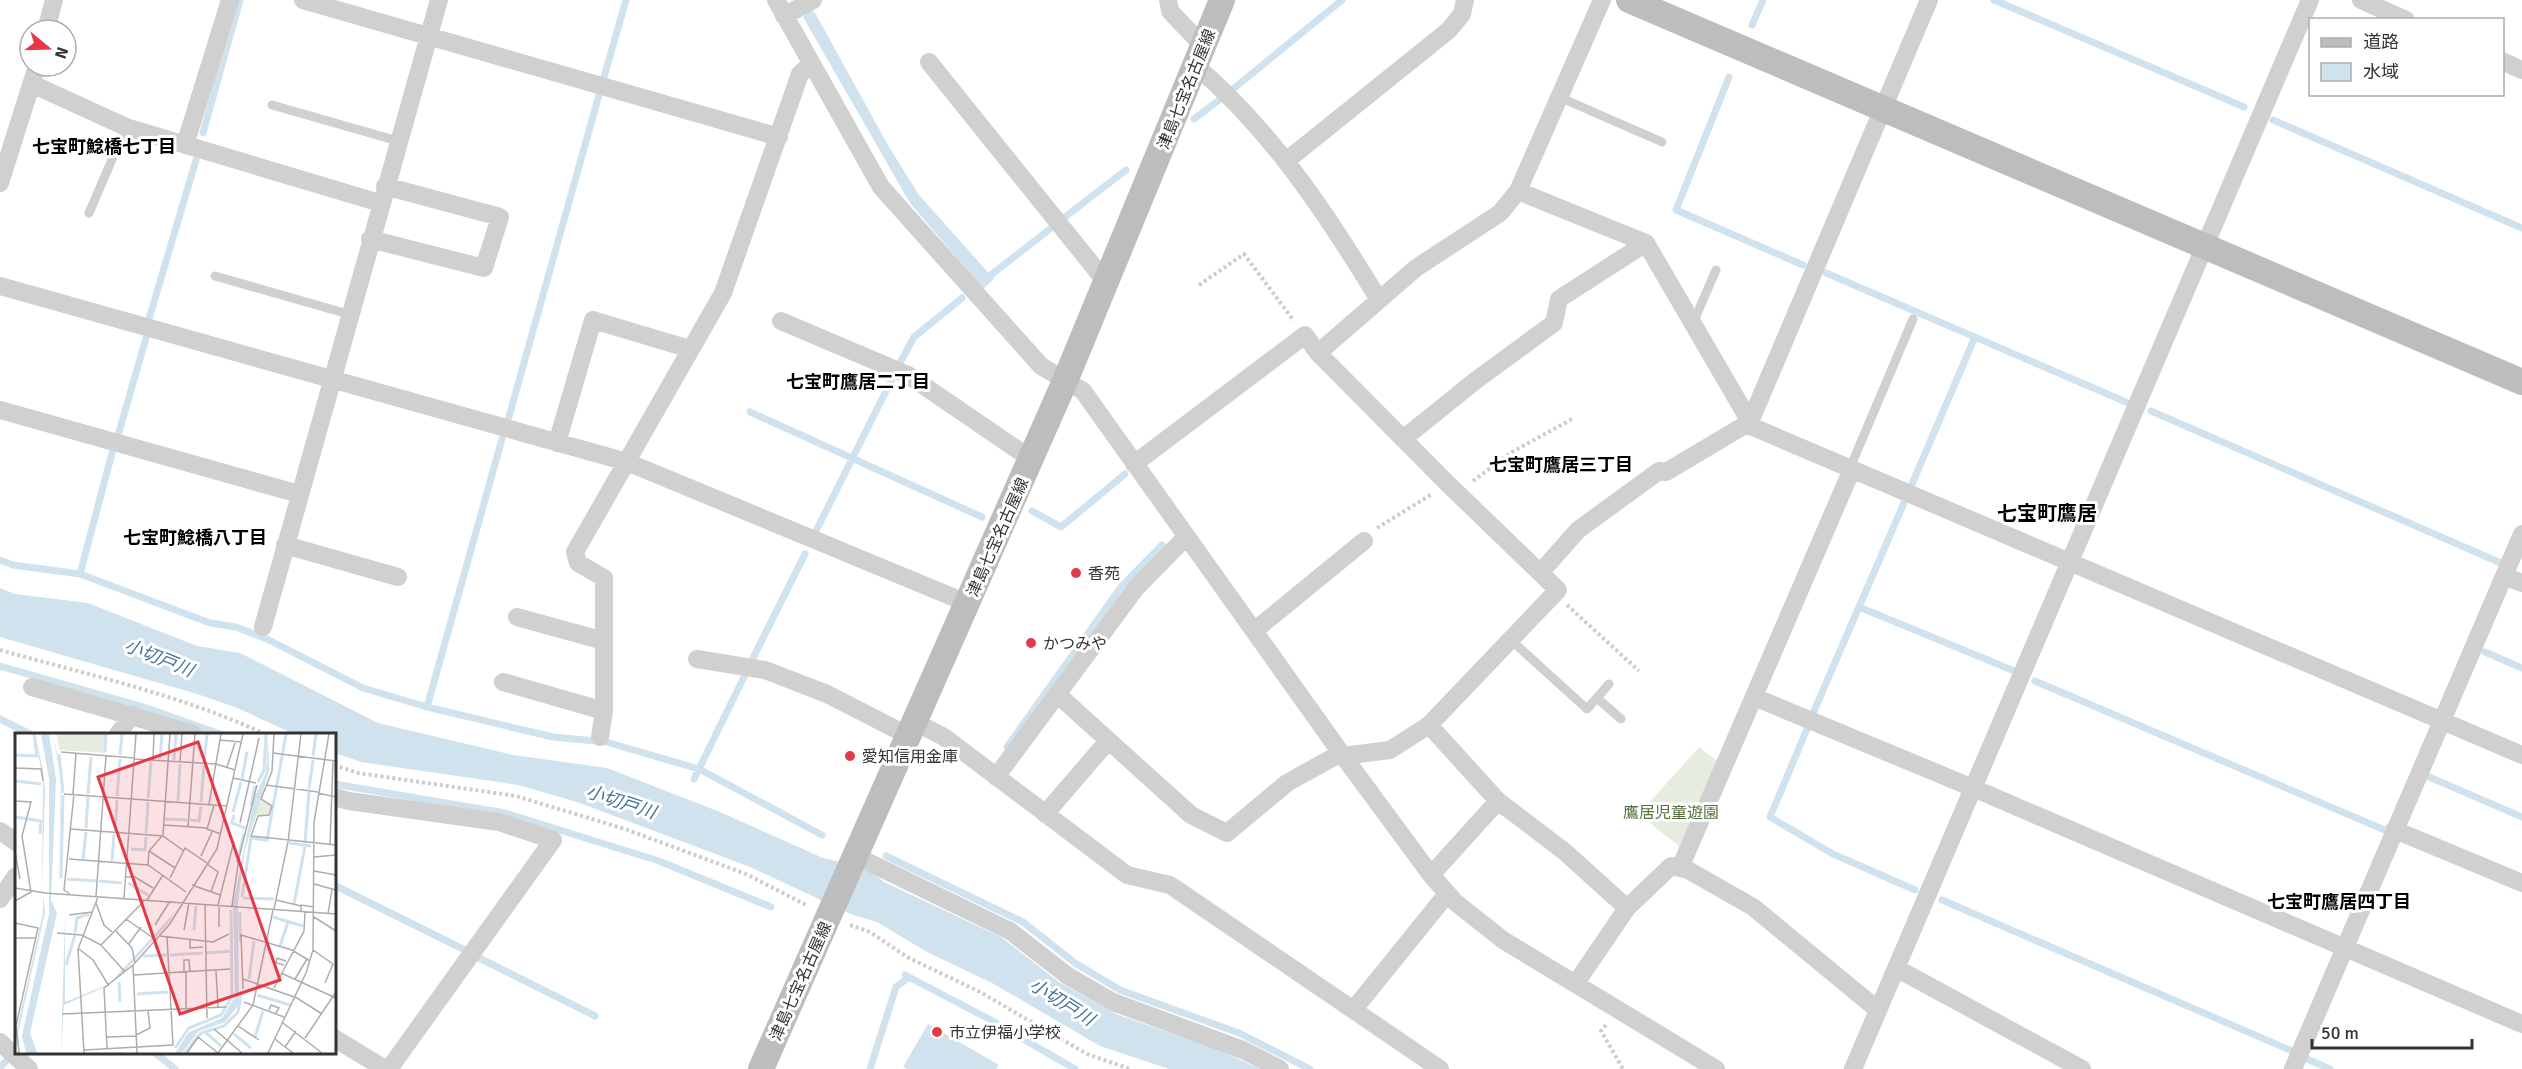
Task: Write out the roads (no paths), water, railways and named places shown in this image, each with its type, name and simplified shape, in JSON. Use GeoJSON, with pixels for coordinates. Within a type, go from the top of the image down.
{"type":"FeatureCollection","features":[{"type":"Feature","properties":{"kind":"main road","name":"津島七宝名古屋線"},"geometry":{"type":"LineString","coordinates":[[761,1069],[1065,381],[1222,0]]}},
{"type":"Feature","properties":{"kind":"main road"},"geometry":{"type":"LineString","coordinates":[[1629,0],[2522,382]]}},
{"type":"Feature","properties":{"kind":"street"},"geometry":{"type":"LineString","coordinates":[[49,18],[54,0]]}},
{"type":"Feature","properties":{"kind":"street"},"geometry":{"type":"LineString","coordinates":[[185,145],[230,0]]}},
{"type":"Feature","properties":{"kind":"street"},"geometry":{"type":"LineString","coordinates":[[303,0],[778,137]]}},
{"type":"Feature","properties":{"kind":"street"},"geometry":{"type":"LineString","coordinates":[[263,627],[348,314],[439,0]]}},
{"type":"Feature","properties":{"kind":"street"},"geometry":{"type":"LineString","coordinates":[[1168,0],[1170,11],[1199,56],[1286,161],[1333,224],[1379,300]]}},
{"type":"Feature","properties":{"kind":"street"},"geometry":{"type":"LineString","coordinates":[[1286,161],[1449,30],[1462,14],[1465,0]]}},
{"type":"Feature","properties":{"kind":"street"},"geometry":{"type":"LineString","coordinates":[[1318,353],[1416,268],[1500,213],[1518,191],[1602,0]]}},
{"type":"Feature","properties":{"kind":"street"},"geometry":{"type":"LineString","coordinates":[[1540,573],[1578,530],[1659,471],[1666,472],[1750,422],[1929,0]]}},
{"type":"Feature","properties":{"kind":"street"},"geometry":{"type":"LineString","coordinates":[[1853,1069],[2310,0]]}},
{"type":"Feature","properties":{"kind":"street"},"geometry":{"type":"LineString","coordinates":[[2361,0],[2402,18]]}},
{"type":"Feature","properties":{"kind":"street"},"geometry":{"type":"LineString","coordinates":[[811,1],[784,9],[811,64],[881,187],[1041,366],[1083,391],[1254,632],[1431,875],[1448,894],[1503,940],[1716,1069]]}},
{"type":"Feature","properties":{"kind":"street"},"geometry":{"type":"LineString","coordinates":[[929,62],[1106,282]]}},
{"type":"Feature","properties":{"kind":"street"},"geometry":{"type":"LineString","coordinates":[[2504,62],[2522,70]]}},
{"type":"Feature","properties":{"kind":"street"},"geometry":{"type":"LineString","coordinates":[[600,736],[604,711],[604,578],[578,563],[575,552],[723,293],[800,74],[811,64]]}},
{"type":"Feature","properties":{"kind":"street"},"geometry":{"type":"LineString","coordinates":[[0,183],[34,78]]}},
{"type":"Feature","properties":{"kind":"street"},"geometry":{"type":"LineString","coordinates":[[40,78],[126,127],[185,145],[383,195],[500,217],[484,268],[370,239]]}},
{"type":"Feature","properties":{"kind":"street"},"geometry":{"type":"LineString","coordinates":[[1518,191],[1646,243],[1753,427],[2522,755]]}},
{"type":"Feature","properties":{"kind":"street"},"geometry":{"type":"LineString","coordinates":[[1403,439],[1475,381],[1554,323],[1559,299],[1646,243]]}},
{"type":"Feature","properties":{"kind":"street"},"geometry":{"type":"LineString","coordinates":[[0,286],[627,462],[967,603]]}},
{"type":"Feature","properties":{"kind":"street"},"geometry":{"type":"LineString","coordinates":[[557,443],[593,320],[690,349]]}},
{"type":"Feature","properties":{"kind":"street"},"geometry":{"type":"LineString","coordinates":[[782,321],[908,375],[1031,459]]}},
{"type":"Feature","properties":{"kind":"street"},"geometry":{"type":"LineString","coordinates":[[1057,694],[1191,815],[1227,833],[1287,783],[1342,754],[1390,750],[1429,725],[1558,590],[1403,439],[1318,353],[1305,335],[1134,464]]}},
{"type":"Feature","properties":{"kind":"street"},"geometry":{"type":"LineString","coordinates":[[0,410],[299,494]]}},
{"type":"Feature","properties":{"kind":"street"},"geometry":{"type":"LineString","coordinates":[[1680,868],[1851,468]]}},
{"type":"Feature","properties":{"kind":"street"},"geometry":{"type":"LineString","coordinates":[[2293,1069],[2522,534]]}},
{"type":"Feature","properties":{"kind":"street"},"geometry":{"type":"LineString","coordinates":[[996,777],[1136,588],[1186,537]]}},
{"type":"Feature","properties":{"kind":"street"},"geometry":{"type":"LineString","coordinates":[[1254,632],[1364,541]]}},
{"type":"Feature","properties":{"kind":"street"},"geometry":{"type":"LineString","coordinates":[[285,545],[398,577]]}},
{"type":"Feature","properties":{"kind":"street"},"geometry":{"type":"LineString","coordinates":[[2504,576],[2522,583]]}},
{"type":"Feature","properties":{"kind":"street"},"geometry":{"type":"LineString","coordinates":[[518,617],[604,641]]}},
{"type":"Feature","properties":{"kind":"street"},"geometry":{"type":"LineString","coordinates":[[697,658],[765,670],[912,729],[944,737],[1127,874],[1170,885],[1440,1069]]}},
{"type":"Feature","properties":{"kind":"street"},"geometry":{"type":"LineString","coordinates":[[503,682],[604,711]]}},
{"type":"Feature","properties":{"kind":"street"},"geometry":{"type":"LineString","coordinates":[[32,687],[187,733]]}},
{"type":"Feature","properties":{"kind":"street"},"geometry":{"type":"LineString","coordinates":[[1754,697],[1973,788],[2522,1024]]}},
{"type":"Feature","properties":{"kind":"street"},"geometry":{"type":"LineString","coordinates":[[119,733],[132,715]]}},
{"type":"Feature","properties":{"kind":"street"},"geometry":{"type":"LineString","coordinates":[[1429,725],[1498,801],[1564,852],[1627,908]]}},
{"type":"Feature","properties":{"kind":"street"},"geometry":{"type":"LineString","coordinates":[[1045,814],[1108,741]]}},
{"type":"Feature","properties":{"kind":"street"},"geometry":{"type":"LineString","coordinates":[[336,797],[349,801],[500,822],[553,840],[387,1069],[336,1039]]}},
{"type":"Feature","properties":{"kind":"street"},"geometry":{"type":"LineString","coordinates":[[1431,875],[1498,801]]}},
{"type":"Feature","properties":{"kind":"street"},"geometry":{"type":"LineString","coordinates":[[2395,830],[2522,883]]}},
{"type":"Feature","properties":{"kind":"street"},"geometry":{"type":"LineString","coordinates":[[0,831],[15,841]]}},
{"type":"Feature","properties":{"kind":"street"},"geometry":{"type":"LineString","coordinates":[[855,859],[1010,932],[1068,976],[1113,1002],[1243,1050],[1280,1069]]}},
{"type":"Feature","properties":{"kind":"street"},"geometry":{"type":"LineString","coordinates":[[1576,983],[1627,908],[1671,866],[1680,868],[1752,907],[1878,1010]]}},
{"type":"Feature","properties":{"kind":"street"},"geometry":{"type":"LineString","coordinates":[[0,899],[15,877]]}},
{"type":"Feature","properties":{"kind":"street"},"geometry":{"type":"LineString","coordinates":[[1354,1009],[1448,894]]}},
{"type":"Feature","properties":{"kind":"street"},"geometry":{"type":"LineString","coordinates":[[1896,968],[2082,1069]]}},
{"type":"Feature","properties":{"kind":"street"},"geometry":{"type":"LineString","coordinates":[[0,1042],[29,1069]]}},
{"type":"Feature","properties":{"kind":"lane"},"geometry":{"type":"LineString","coordinates":[[1559,97],[1662,142]]}},
{"type":"Feature","properties":{"kind":"lane"},"geometry":{"type":"LineString","coordinates":[[272,105],[398,141]]}},
{"type":"Feature","properties":{"kind":"lane"},"geometry":{"type":"LineString","coordinates":[[89,213],[126,127]]}},
{"type":"Feature","properties":{"kind":"lane"},"geometry":{"type":"LineString","coordinates":[[1693,323],[1716,270]]}},
{"type":"Feature","properties":{"kind":"lane"},"geometry":{"type":"LineString","coordinates":[[215,276],[348,314]]}},
{"type":"Feature","properties":{"kind":"lane"},"geometry":{"type":"LineString","coordinates":[[1851,468],[1913,319]]}},
{"type":"Feature","properties":{"kind":"lane"},"geometry":{"type":"LineString","coordinates":[[1511,640],[1587,709],[1609,684]]}},
{"type":"Feature","properties":{"kind":"lane"},"geometry":{"type":"LineString","coordinates":[[1597,698],[1621,719]]}},
{"type":"Feature","properties":{"kind":"water"},"geometry":{"type":"Polygon","coordinates":[[[795,0],[809,5],[811,12],[814,11],[889,147],[919,195],[994,279],[983,289],[910,203],[803,17],[806,15],[795,0]]]}},
{"type":"Feature","properties":{"kind":"water","name":"小切戸川"},"geometry":{"type":"Polygon","coordinates":[[[0,588],[15,594],[88,603],[197,646],[240,653],[378,723],[513,755],[607,768],[720,812],[823,858],[870,870],[884,882],[1001,937],[1059,982],[1116,1014],[1219,1050],[1260,1069],[1169,1069],[1100,1046],[994,984],[927,952],[877,922],[853,915],[750,867],[577,802],[518,785],[361,762],[336,753],[336,733],[292,733],[235,707],[197,694],[0,637],[0,588]]]}},
{"type":"Feature","properties":{"kind":"water"},"geometry":{"type":"Polygon","coordinates":[[[928,1024],[999,1065],[996,1069],[907,1069],[903,1067],[928,1024]]]}},
{"type":"Feature","properties":{"kind":"waterway"},"geometry":{"type":"LineString","coordinates":[[203,133],[240,0]]}},
{"type":"Feature","properties":{"kind":"waterway"},"geometry":{"type":"LineString","coordinates":[[604,77],[626,0]]}},
{"type":"Feature","properties":{"kind":"waterway"},"geometry":{"type":"LineString","coordinates":[[1233,89],[1342,0]]}},
{"type":"Feature","properties":{"kind":"waterway"},"geometry":{"type":"LineString","coordinates":[[1752,25],[1763,0]]}},
{"type":"Feature","properties":{"kind":"waterway"},"geometry":{"type":"LineString","coordinates":[[1994,0],[2244,107]]}},
{"type":"Feature","properties":{"kind":"waterway"},"geometry":{"type":"LineString","coordinates":[[1729,77],[1676,210],[1803,265]]}},
{"type":"Feature","properties":{"kind":"waterway"},"geometry":{"type":"LineString","coordinates":[[508,420],[599,95]]}},
{"type":"Feature","properties":{"kind":"waterway"},"geometry":{"type":"LineString","coordinates":[[1194,119],[1223,97]]}},
{"type":"Feature","properties":{"kind":"waterway"},"geometry":{"type":"LineString","coordinates":[[2273,120],[2522,228]]}},
{"type":"Feature","properties":{"kind":"waterway"},"geometry":{"type":"LineString","coordinates":[[149,319],[196,160]]}},
{"type":"Feature","properties":{"kind":"waterway"},"geometry":{"type":"LineString","coordinates":[[1065,217],[1126,170]]}},
{"type":"Feature","properties":{"kind":"waterway"},"geometry":{"type":"LineString","coordinates":[[987,278],[1050,229]]}},
{"type":"Feature","properties":{"kind":"waterway"},"geometry":{"type":"LineString","coordinates":[[1826,273],[2126,402]]}},
{"type":"Feature","properties":{"kind":"waterway"},"geometry":{"type":"LineString","coordinates":[[901,361],[914,337],[962,298]]}},
{"type":"Feature","properties":{"kind":"waterway"},"geometry":{"type":"LineString","coordinates":[[1912,484],[1975,337]]}},
{"type":"Feature","properties":{"kind":"waterway"},"geometry":{"type":"LineString","coordinates":[[119,432],[146,338]]}},
{"type":"Feature","properties":{"kind":"waterway"},"geometry":{"type":"LineString","coordinates":[[814,535],[892,379]]}},
{"type":"Feature","properties":{"kind":"waterway"},"geometry":{"type":"LineString","coordinates":[[2151,411],[2501,563]]}},
{"type":"Feature","properties":{"kind":"waterway"},"geometry":{"type":"LineString","coordinates":[[750,412],[982,517]]}},
{"type":"Feature","properties":{"kind":"waterway"},"geometry":{"type":"LineString","coordinates":[[427,707],[502,439]]}},
{"type":"Feature","properties":{"kind":"waterway"},"geometry":{"type":"LineString","coordinates":[[80,574],[112,453]]}},
{"type":"Feature","properties":{"kind":"waterway"},"geometry":{"type":"LineString","coordinates":[[1032,511],[1061,527],[1125,474]]}},
{"type":"Feature","properties":{"kind":"waterway"},"geometry":{"type":"LineString","coordinates":[[1814,711],[1904,503]]}},
{"type":"Feature","properties":{"kind":"waterway"},"geometry":{"type":"LineString","coordinates":[[1007,747],[1121,587],[1162,545]]}},
{"type":"Feature","properties":{"kind":"waterway"},"geometry":{"type":"LineString","coordinates":[[753,658],[805,554]]}},
{"type":"Feature","properties":{"kind":"waterway"},"geometry":{"type":"LineString","coordinates":[[0,560],[13,565],[80,574],[210,623],[236,627],[269,640],[363,688],[427,707],[553,737],[606,742],[699,769],[822,835]]}},
{"type":"Feature","properties":{"kind":"waterway"},"geometry":{"type":"LineString","coordinates":[[1859,607],[2012,670]]}},
{"type":"Feature","properties":{"kind":"waterway"},"geometry":{"type":"LineString","coordinates":[[2485,652],[2522,668]]}},
{"type":"Feature","properties":{"kind":"waterway"},"geometry":{"type":"LineString","coordinates":[[0,666],[144,707],[217,733]]}},
{"type":"Feature","properties":{"kind":"waterway"},"geometry":{"type":"LineString","coordinates":[[694,779],[745,675]]}},
{"type":"Feature","properties":{"kind":"waterway"},"geometry":{"type":"LineString","coordinates":[[2035,681],[2387,831],[2389,827]]}},
{"type":"Feature","properties":{"kind":"waterway"},"geometry":{"type":"LineString","coordinates":[[0,719],[28,733]]}},
{"type":"Feature","properties":{"kind":"waterway"},"geometry":{"type":"LineString","coordinates":[[1807,729],[1770,817],[1833,854],[1915,890]]}},
{"type":"Feature","properties":{"kind":"waterway"},"geometry":{"type":"LineString","coordinates":[[2427,776],[2522,817]]}},
{"type":"Feature","properties":{"kind":"waterway"},"geometry":{"type":"LineString","coordinates":[[336,784],[505,813],[659,861],[771,907]]}},
{"type":"Feature","properties":{"kind":"waterway"},"geometry":{"type":"LineString","coordinates":[[886,856],[1023,922],[1075,963],[1120,990],[1239,1033],[1310,1069]]}},
{"type":"Feature","properties":{"kind":"waterway"},"geometry":{"type":"LineString","coordinates":[[336,886],[463,949]]}},
{"type":"Feature","properties":{"kind":"waterway"},"geometry":{"type":"LineString","coordinates":[[1942,900],[2292,1051]]}},
{"type":"Feature","properties":{"kind":"waterway"},"geometry":{"type":"LineString","coordinates":[[479,958],[595,1016]]}},
{"type":"Feature","properties":{"kind":"waterway"},"geometry":{"type":"LineString","coordinates":[[905,975],[989,1019],[1075,1069]]}},
{"type":"Feature","properties":{"kind":"waterway"},"geometry":{"type":"LineString","coordinates":[[870,1069],[896,987],[908,978]]}},
{"type":"Feature","properties":{"kind":"waterway"},"geometry":{"type":"LineString","coordinates":[[156,1054],[175,1069]]}},
{"type":"Feature","properties":{"kind":"waterway"},"geometry":{"type":"LineString","coordinates":[[2307,1059],[2330,1069]]}},
{"type":"Feature","properties":{"kind":"waterway"},"geometry":{"type":"LineString","coordinates":[[0,1068],[5,1062]]}},
{"type":"Feature","properties":{"kind":"place","name":"香苑"},"geometry":{"type":"Point","coordinates":[1076,573]}},
{"type":"Feature","properties":{"kind":"place","name":"かつみや"},"geometry":{"type":"Point","coordinates":[1031,643]}},
{"type":"Feature","properties":{"kind":"place","name":"愛知信用金庫"},"geometry":{"type":"Point","coordinates":[850,756]}},
{"type":"Feature","properties":{"kind":"place","name":"市立伊福小学校"},"geometry":{"type":"Point","coordinates":[937,1032]}},
{"type":"Feature","properties":{"kind":"district","name":"七宝町鯰橋七丁目"},"geometry":{"type":"Point","coordinates":[104,147]}},
{"type":"Feature","properties":{"kind":"district","name":"七宝町鷹居二丁目"},"geometry":{"type":"Point","coordinates":[858,382]}},
{"type":"Feature","properties":{"kind":"district","name":"七宝町鷹居三丁目"},"geometry":{"type":"Point","coordinates":[1561,465]}},
{"type":"Feature","properties":{"kind":"district","name":"七宝町鷹居"},"geometry":{"type":"Point","coordinates":[2047,513]}},
{"type":"Feature","properties":{"kind":"district","name":"七宝町鯰橋八丁目"},"geometry":{"type":"Point","coordinates":[195,538]}},
{"type":"Feature","properties":{"kind":"district","name":"七宝町鷹居四丁目"},"geometry":{"type":"Point","coordinates":[2339,902]}},
{"type":"Feature","properties":{"kind":"park label","name":"鷹居児童遊園"},"geometry":{"type":"Point","coordinates":[1671,812]}}]}
